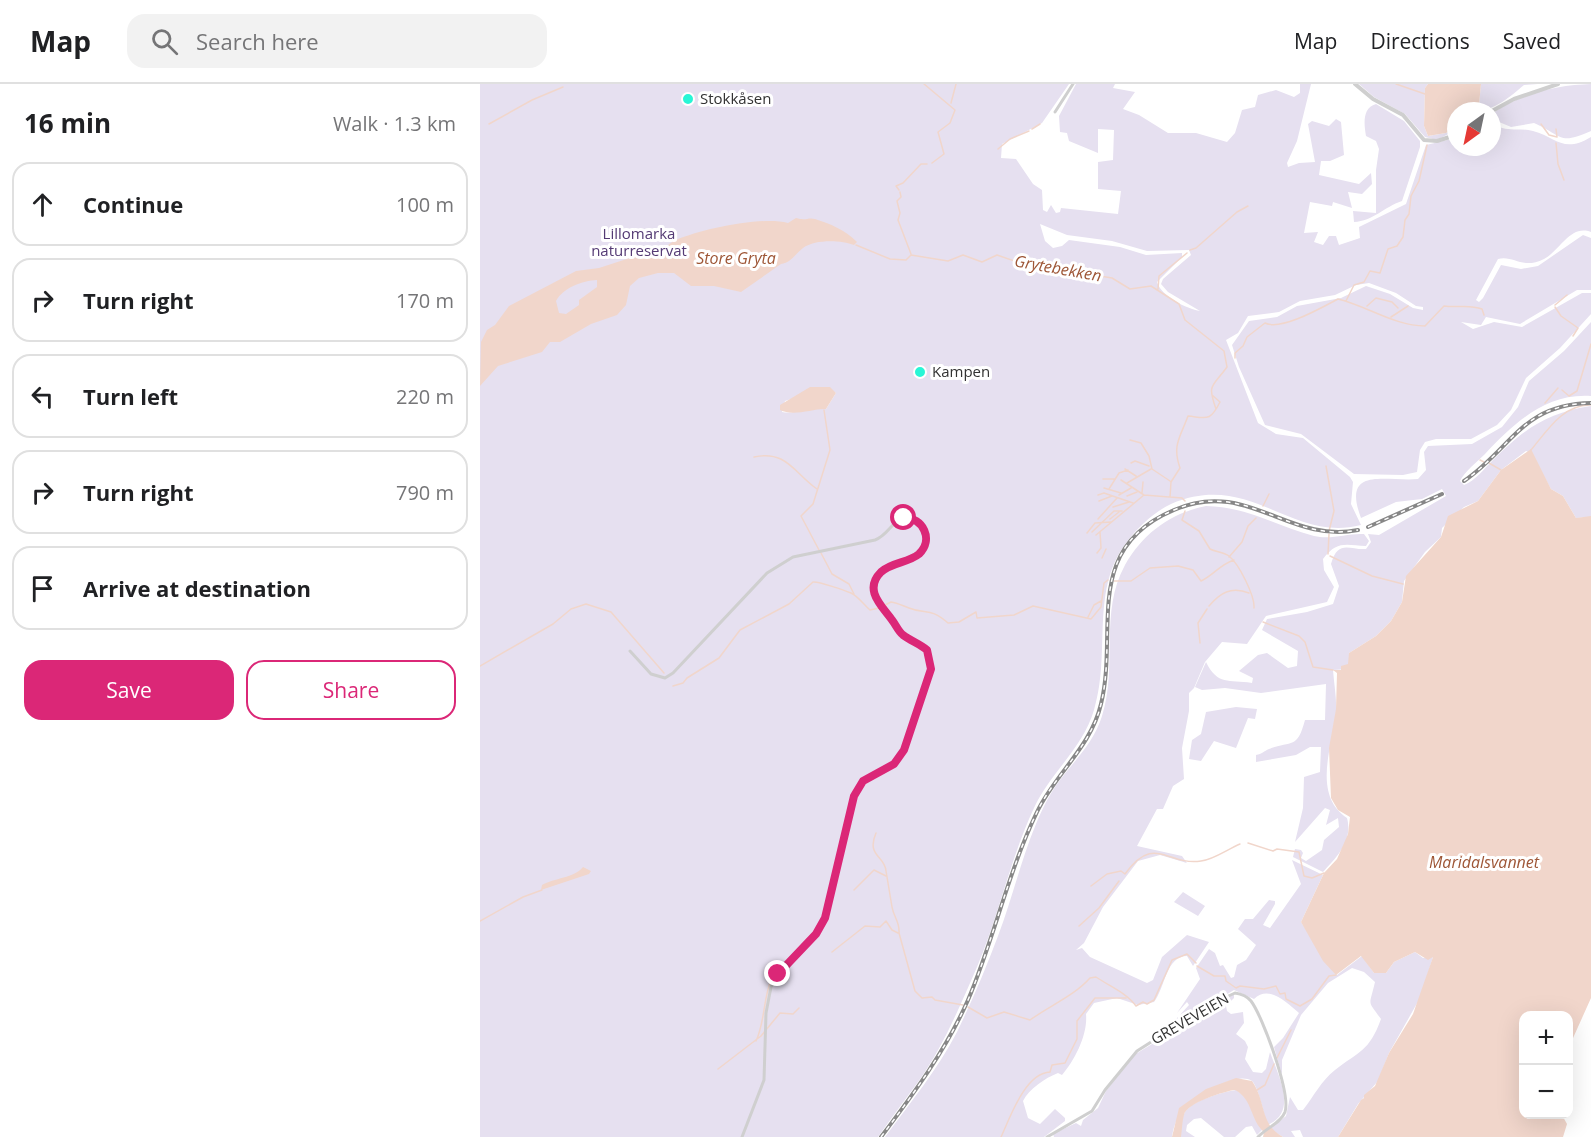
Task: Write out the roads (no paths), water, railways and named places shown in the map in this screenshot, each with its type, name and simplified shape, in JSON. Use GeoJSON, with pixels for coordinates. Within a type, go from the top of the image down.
{"type":"FeatureCollection","features":[{"type":"Feature","properties":{"kind":"street"},"geometry":{"type":"LineString","coordinates":[[1055,112],[1073,84]]}},
{"type":"Feature","properties":{"kind":"street"},"geometry":{"type":"LineString","coordinates":[[1355,84],[1379,102],[1403,115],[1424,140],[1437,141],[1447,138]]}},
{"type":"Feature","properties":{"kind":"street"},"geometry":{"type":"LineString","coordinates":[[1501,106],[1514,99],[1558,84]]}},
{"type":"Feature","properties":{"kind":"street"},"geometry":{"type":"LineString","coordinates":[[630,651],[651,674],[665,678],[673,673],[767,573],[783,561],[875,540],[882,537],[894,522],[904,518],[917,521],[925,532],[926,542],[920,553],[883,571],[876,580],[874,592],[875,598],[900,632],[927,650],[931,669],[901,755],[890,766],[865,779],[854,796],[824,922],[778,974],[771,987],[766,1013],[764,1080],[742,1137]]}},
{"type":"Feature","properties":{"kind":"street","name":"GREVEVEIEN"},"geometry":{"type":"LineString","coordinates":[[1047,1137],[1095,1109],[1105,1090],[1137,1051],[1209,1005],[1236,993],[1245,995],[1255,1007],[1283,1086],[1286,1110],[1280,1119],[1258,1137]]}},
{"type":"Feature","properties":{"kind":"water"},"geometry":{"type":"Polygon","coordinates":[[[1428,84],[1481,84],[1479,102],[1447,102],[1447,132],[1428,136],[1424,126],[1425,88],[1428,84]]]}},
{"type":"Feature","properties":{"kind":"water","name":"Store Gryta"},"geometry":{"type":"Polygon","coordinates":[[[796,218],[815,219],[838,228],[857,242],[854,245],[828,241],[808,245],[790,260],[741,292],[714,286],[691,286],[674,273],[658,273],[639,278],[630,286],[626,305],[617,315],[591,324],[560,342],[550,342],[542,352],[498,366],[480,386],[481,342],[487,330],[495,325],[509,306],[576,271],[599,268],[639,255],[645,259],[650,258],[676,240],[701,232],[748,222],[788,223],[796,218]],[[597,280],[569,288],[556,301],[559,313],[566,314],[579,305],[579,300],[597,287],[597,280]]]}},
{"type":"Feature","properties":{"kind":"water"},"geometry":{"type":"Polygon","coordinates":[[[810,387],[830,387],[836,393],[826,409],[791,413],[780,410],[780,405],[810,387]]]}},
{"type":"Feature","properties":{"kind":"water","name":"Maridalsvannet"},"geometry":{"type":"Polygon","coordinates":[[[1531,449],[1551,489],[1563,496],[1576,518],[1591,516],[1591,998],[1573,1038],[1573,1011],[1519,1011],[1519,1119],[1564,1119],[1567,1124],[1563,1137],[1338,1137],[1364,1095],[1375,1086],[1389,1053],[1413,1014],[1433,957],[1428,960],[1415,952],[1394,962],[1386,973],[1374,973],[1361,956],[1336,975],[1323,961],[1301,922],[1324,873],[1337,859],[1348,834],[1350,817],[1338,810],[1331,798],[1329,748],[1336,709],[1337,673],[1333,670],[1341,670],[1341,666],[1348,664],[1349,653],[1376,636],[1391,621],[1402,602],[1406,576],[1441,537],[1448,516],[1478,501],[1501,470],[1531,449]]]}},
{"type":"Feature","properties":{"kind":"water"},"geometry":{"type":"Polygon","coordinates":[[[583,867],[591,871],[589,874],[541,890],[542,885],[579,871],[583,867]]]}},
{"type":"Feature","properties":{"kind":"water"},"geometry":{"type":"Polygon","coordinates":[[[1236,1078],[1252,1081],[1270,1125],[1283,1137],[1263,1137],[1264,1132],[1256,1122],[1248,1104],[1235,1090],[1215,1095],[1191,1106],[1184,1115],[1181,1137],[1172,1137],[1179,1108],[1206,1089],[1236,1078]]]}},
{"type":"Feature","properties":{"kind":"waterway"},"geometry":{"type":"LineString","coordinates":[[924,84],[955,110],[950,123],[938,132],[944,154],[932,163]]}},
{"type":"Feature","properties":{"kind":"waterway"},"geometry":{"type":"LineString","coordinates":[[951,103],[956,84]]}},
{"type":"Feature","properties":{"kind":"waterway"},"geometry":{"type":"LineString","coordinates":[[1396,84],[1425,94]]}},
{"type":"Feature","properties":{"kind":"waterway"},"geometry":{"type":"LineString","coordinates":[[489,124],[532,100],[563,87]]}},
{"type":"Feature","properties":{"kind":"waterway"},"geometry":{"type":"LineString","coordinates":[[1032,129],[1040,124]]}},
{"type":"Feature","properties":{"kind":"waterway"},"geometry":{"type":"LineString","coordinates":[[1541,124],[1549,135],[1557,137],[1556,129]]}},
{"type":"Feature","properties":{"kind":"waterway"},"geometry":{"type":"LineString","coordinates":[[998,149],[1010,139],[1029,131]]}},
{"type":"Feature","properties":{"kind":"waterway"},"geometry":{"type":"LineString","coordinates":[[1556,143],[1558,164],[1564,180]]}},
{"type":"Feature","properties":{"kind":"waterway"},"geometry":{"type":"LineString","coordinates":[[1346,301],[1354,285],[1364,282],[1370,271],[1380,273],[1388,249],[1397,246],[1403,237],[1411,196],[1419,181],[1427,145]]}},
{"type":"Feature","properties":{"kind":"waterway"},"geometry":{"type":"LineString","coordinates":[[899,190],[896,186],[903,183],[921,164],[927,164]]}},
{"type":"Feature","properties":{"kind":"waterway"},"geometry":{"type":"LineString","coordinates":[[900,192],[901,197],[897,201],[900,213],[898,220],[911,254]]}},
{"type":"Feature","properties":{"kind":"waterway"},"geometry":{"type":"LineString","coordinates":[[1190,250],[1196,248],[1237,212],[1248,206]]}},
{"type":"Feature","properties":{"kind":"waterway","name":"Grytebekken"},"geometry":{"type":"LineString","coordinates":[[856,245],[890,259],[906,260],[911,255],[948,261],[963,255],[982,262],[997,255],[1026,265],[1065,266],[1082,273],[1112,278],[1130,289],[1151,286],[1179,304],[1185,320],[1224,351],[1227,367],[1212,386],[1216,409]]}},
{"type":"Feature","properties":{"kind":"waterway"},"geometry":{"type":"LineString","coordinates":[[1158,289],[1159,276],[1187,253]]}},
{"type":"Feature","properties":{"kind":"waterway"},"geometry":{"type":"LineString","coordinates":[[1555,305],[1567,295]]}},
{"type":"Feature","properties":{"kind":"waterway"},"geometry":{"type":"LineString","coordinates":[[1367,306],[1376,298],[1392,302],[1398,308]]}},
{"type":"Feature","properties":{"kind":"waterway"},"geometry":{"type":"LineString","coordinates":[[1235,358],[1235,353],[1243,346],[1247,337],[1265,323],[1272,325],[1291,321],[1338,299],[1414,325],[1425,326],[1444,306],[1468,306],[1482,309],[1484,315]]}},
{"type":"Feature","properties":{"kind":"waterway"},"geometry":{"type":"LineString","coordinates":[[1391,317],[1408,306]]}},
{"type":"Feature","properties":{"kind":"waterway"},"geometry":{"type":"LineString","coordinates":[[1555,307],[1561,316],[1578,328],[1573,336]]}},
{"type":"Feature","properties":{"kind":"waterway"},"geometry":{"type":"LineString","coordinates":[[1562,390],[1569,396],[1577,391],[1591,344]]}},
{"type":"Feature","properties":{"kind":"waterway"},"geometry":{"type":"LineString","coordinates":[[1545,403],[1558,388]]}},
{"type":"Feature","properties":{"kind":"waterway","name":"Grytebekken"},"geometry":{"type":"LineString","coordinates":[[1185,501],[1182,498],[1170,497],[1171,482],[1180,468],[1177,453],[1178,442],[1188,416],[1204,418],[1213,413],[1220,402],[1212,395]]}},
{"type":"Feature","properties":{"kind":"waterway"},"geometry":{"type":"LineString","coordinates":[[1531,450],[1556,420],[1572,409],[1591,405]]}},
{"type":"Feature","properties":{"kind":"waterway"},"geometry":{"type":"LineString","coordinates":[[819,550],[801,516],[813,504],[830,450],[824,410]]}},
{"type":"Feature","properties":{"kind":"waterway"},"geometry":{"type":"LineString","coordinates":[[1130,440],[1141,443],[1149,456],[1152,469],[1170,481]]}},
{"type":"Feature","properties":{"kind":"waterway"},"geometry":{"type":"LineString","coordinates":[[754,457],[775,457],[782,460],[817,489]]}},
{"type":"Feature","properties":{"kind":"waterway"},"geometry":{"type":"LineString","coordinates":[[1480,460],[1484,462]]}},
{"type":"Feature","properties":{"kind":"waterway"},"geometry":{"type":"LineString","coordinates":[[1131,463],[1135,461],[1149,466]]}},
{"type":"Feature","properties":{"kind":"waterway"},"geometry":{"type":"LineString","coordinates":[[1489,463],[1501,470]]}},
{"type":"Feature","properties":{"kind":"waterway"},"geometry":{"type":"LineString","coordinates":[[1326,466],[1334,511],[1329,531]]}},
{"type":"Feature","properties":{"kind":"waterway"},"geometry":{"type":"LineString","coordinates":[[1125,469],[1136,476]]}},
{"type":"Feature","properties":{"kind":"waterway"},"geometry":{"type":"LineString","coordinates":[[1127,483],[1151,469]]}},
{"type":"Feature","properties":{"kind":"waterway"},"geometry":{"type":"LineString","coordinates":[[1109,489],[1119,473],[1128,470]]}},
{"type":"Feature","properties":{"kind":"waterway"},"geometry":{"type":"LineString","coordinates":[[1103,479],[1114,479]]}},
{"type":"Feature","properties":{"kind":"waterway"},"geometry":{"type":"LineString","coordinates":[[1121,480],[1144,495],[1169,497]]}},
{"type":"Feature","properties":{"kind":"waterway"},"geometry":{"type":"LineString","coordinates":[[1142,493],[1143,482]]}},
{"type":"Feature","properties":{"kind":"waterway"},"geometry":{"type":"LineString","coordinates":[[1104,488],[1121,493]]}},
{"type":"Feature","properties":{"kind":"waterway"},"geometry":{"type":"LineString","coordinates":[[1119,495],[1131,488]]}},
{"type":"Feature","properties":{"kind":"waterway"},"geometry":{"type":"LineString","coordinates":[[1127,496],[1137,492]]}},
{"type":"Feature","properties":{"kind":"waterway"},"geometry":{"type":"LineString","coordinates":[[1098,495],[1104,493],[1133,503]]}},
{"type":"Feature","properties":{"kind":"waterway"},"geometry":{"type":"LineString","coordinates":[[1263,506],[1269,494]]}},
{"type":"Feature","properties":{"kind":"waterway"},"geometry":{"type":"LineString","coordinates":[[1096,535],[1144,495]]}},
{"type":"Feature","properties":{"kind":"waterway"},"geometry":{"type":"LineString","coordinates":[[1099,501],[1112,496]]}},
{"type":"Feature","properties":{"kind":"waterway"},"geometry":{"type":"LineString","coordinates":[[1098,519],[1117,498]]}},
{"type":"Feature","properties":{"kind":"waterway"},"geometry":{"type":"LineString","coordinates":[[1113,507],[1129,502]]}},
{"type":"Feature","properties":{"kind":"waterway"},"geometry":{"type":"LineString","coordinates":[[1092,532],[1114,511],[1122,511]]}},
{"type":"Feature","properties":{"kind":"waterway","name":"Grytebekken"},"geometry":{"type":"LineString","coordinates":[[1185,511],[1182,520],[1199,531],[1210,549],[1229,556],[1242,573],[1254,608]]}},
{"type":"Feature","properties":{"kind":"waterway"},"geometry":{"type":"LineString","coordinates":[[1110,519],[1119,512]]}},
{"type":"Feature","properties":{"kind":"waterway"},"geometry":{"type":"LineString","coordinates":[[1229,557],[1242,542],[1248,526],[1256,518]]}},
{"type":"Feature","properties":{"kind":"waterway"},"geometry":{"type":"LineString","coordinates":[[1087,533],[1095,523],[1111,522]]}},
{"type":"Feature","properties":{"kind":"waterway"},"geometry":{"type":"LineString","coordinates":[[1097,553],[1101,548],[1100,532]]}},
{"type":"Feature","properties":{"kind":"waterway"},"geometry":{"type":"LineString","coordinates":[[1328,554],[1329,534]]}},
{"type":"Feature","properties":{"kind":"waterway"},"geometry":{"type":"LineString","coordinates":[[1102,558],[1106,549]]}},
{"type":"Feature","properties":{"kind":"waterway"},"geometry":{"type":"LineString","coordinates":[[821,553],[832,574],[849,584],[854,594]]}},
{"type":"Feature","properties":{"kind":"waterway"},"geometry":{"type":"LineString","coordinates":[[1330,556],[1372,576],[1403,584]]}},
{"type":"Feature","properties":{"kind":"waterway"},"geometry":{"type":"LineString","coordinates":[[1114,581],[1131,581],[1150,568],[1178,566],[1193,570],[1201,581],[1234,560]]}},
{"type":"Feature","properties":{"kind":"waterway"},"geometry":{"type":"LineString","coordinates":[[883,606],[891,602],[896,603],[932,613],[948,623],[959,622],[976,612],[977,618],[1014,615],[1033,606],[1091,619],[1101,607],[1104,583],[1108,580]]}},
{"type":"Feature","properties":{"kind":"waterway"},"geometry":{"type":"LineString","coordinates":[[673,686],[683,683],[687,678],[719,658],[740,630],[789,604],[813,582],[851,593],[870,610],[879,608]]}},
{"type":"Feature","properties":{"kind":"waterway"},"geometry":{"type":"LineString","coordinates":[[1209,606],[1226,592],[1237,590],[1249,593]]}},
{"type":"Feature","properties":{"kind":"waterway"},"geometry":{"type":"LineString","coordinates":[[1088,617],[1094,605],[1101,601]]}},
{"type":"Feature","properties":{"kind":"waterway"},"geometry":{"type":"LineString","coordinates":[[480,666],[553,624],[571,609],[586,604],[611,612],[664,673]]}},
{"type":"Feature","properties":{"kind":"waterway"},"geometry":{"type":"LineString","coordinates":[[1200,643],[1198,623],[1207,609]]}},
{"type":"Feature","properties":{"kind":"waterway","name":"Grytebekken"},"geometry":{"type":"LineString","coordinates":[[1263,622],[1299,636],[1305,642],[1313,667],[1333,670]]}},
{"type":"Feature","properties":{"kind":"waterway"},"geometry":{"type":"LineString","coordinates":[[876,833],[873,847],[885,866],[893,911],[899,926],[915,991],[922,998],[932,997],[935,1000],[963,1005]]}},
{"type":"Feature","properties":{"kind":"waterway"},"geometry":{"type":"LineString","coordinates":[[1248,843],[1273,851],[1277,849],[1299,852],[1304,876],[1312,878],[1324,873]]}},
{"type":"Feature","properties":{"kind":"waterway"},"geometry":{"type":"LineString","coordinates":[[1091,886],[1107,874],[1121,871],[1125,874],[1135,862],[1145,855],[1153,853],[1189,861],[1201,861],[1240,844]]}},
{"type":"Feature","properties":{"kind":"waterway"},"geometry":{"type":"LineString","coordinates":[[854,890],[874,870],[886,876]]}},
{"type":"Feature","properties":{"kind":"waterway"},"geometry":{"type":"LineString","coordinates":[[1079,926],[1099,908],[1119,881]]}},
{"type":"Feature","properties":{"kind":"waterway"},"geometry":{"type":"LineString","coordinates":[[480,921],[523,897],[542,890]]}},
{"type":"Feature","properties":{"kind":"waterway"},"geometry":{"type":"LineString","coordinates":[[832,952],[865,926],[880,927],[886,921],[892,930],[898,933]]}},
{"type":"Feature","properties":{"kind":"waterway"},"geometry":{"type":"LineString","coordinates":[[968,1007],[987,1018],[1004,1012],[1030,1020],[1069,996],[1090,978],[1096,977],[1123,993],[1136,1006],[1143,1002],[1147,1004],[1154,1000],[1172,960],[1187,954],[1196,963]]}},
{"type":"Feature","properties":{"kind":"waterway"},"geometry":{"type":"LineString","coordinates":[[1197,966],[1214,976],[1225,976],[1226,981],[1236,988],[1240,986],[1264,989],[1276,986],[1280,994],[1285,993],[1286,999],[1300,1006],[1312,999],[1329,976],[1336,975]]}},
{"type":"Feature","properties":{"kind":"waterway"},"geometry":{"type":"LineString","coordinates":[[773,978],[778,971]]}},
{"type":"Feature","properties":{"kind":"waterway"},"geometry":{"type":"LineString","coordinates":[[756,1041],[771,980]]}},
{"type":"Feature","properties":{"kind":"waterway"},"geometry":{"type":"LineString","coordinates":[[1001,1137],[1026,1088],[1041,1074],[1050,1072],[1052,1065],[1065,1063],[1077,1039],[1077,1021],[1095,998],[1126,998]]}},
{"type":"Feature","properties":{"kind":"waterway"},"geometry":{"type":"LineString","coordinates":[[718,1069],[761,1036],[780,1013],[793,1014],[799,1008]]}},
{"type":"Feature","properties":{"kind":"waterway"},"geometry":{"type":"LineString","coordinates":[[1277,1058],[1291,1030]]}},
{"type":"Feature","properties":{"kind":"waterway"},"geometry":{"type":"LineString","coordinates":[[1257,1090],[1265,1085],[1274,1064]]}},
{"type":"Feature","properties":{"kind":"railway"},"geometry":{"type":"LineString","coordinates":[[1464,481],[1533,419],[1568,405],[1591,403]]}},
{"type":"Feature","properties":{"kind":"railway"},"geometry":{"type":"LineString","coordinates":[[1368,527],[1442,494]]}},
{"type":"Feature","properties":{"kind":"railway"},"geometry":{"type":"LineString","coordinates":[[881,1137],[929,1071],[950,1036],[977,977],[1018,858],[1037,812],[1053,785],[1081,747],[1096,719],[1101,704],[1105,676],[1109,594],[1115,569],[1126,547],[1145,527],[1174,510],[1200,502],[1224,502],[1246,506],[1310,528],[1333,532],[1358,530]]}},
{"type":"Feature","properties":{"kind":"place","name":"Stokkåsen"},"geometry":{"type":"Point","coordinates":[688,99]}},
{"type":"Feature","properties":{"kind":"place","name":"Kampen"},"geometry":{"type":"Point","coordinates":[920,372]}},
{"type":"Feature","properties":{"kind":"park label","name":"Lillomarka naturreservat"},"geometry":{"type":"Point","coordinates":[639,242]}}]}
